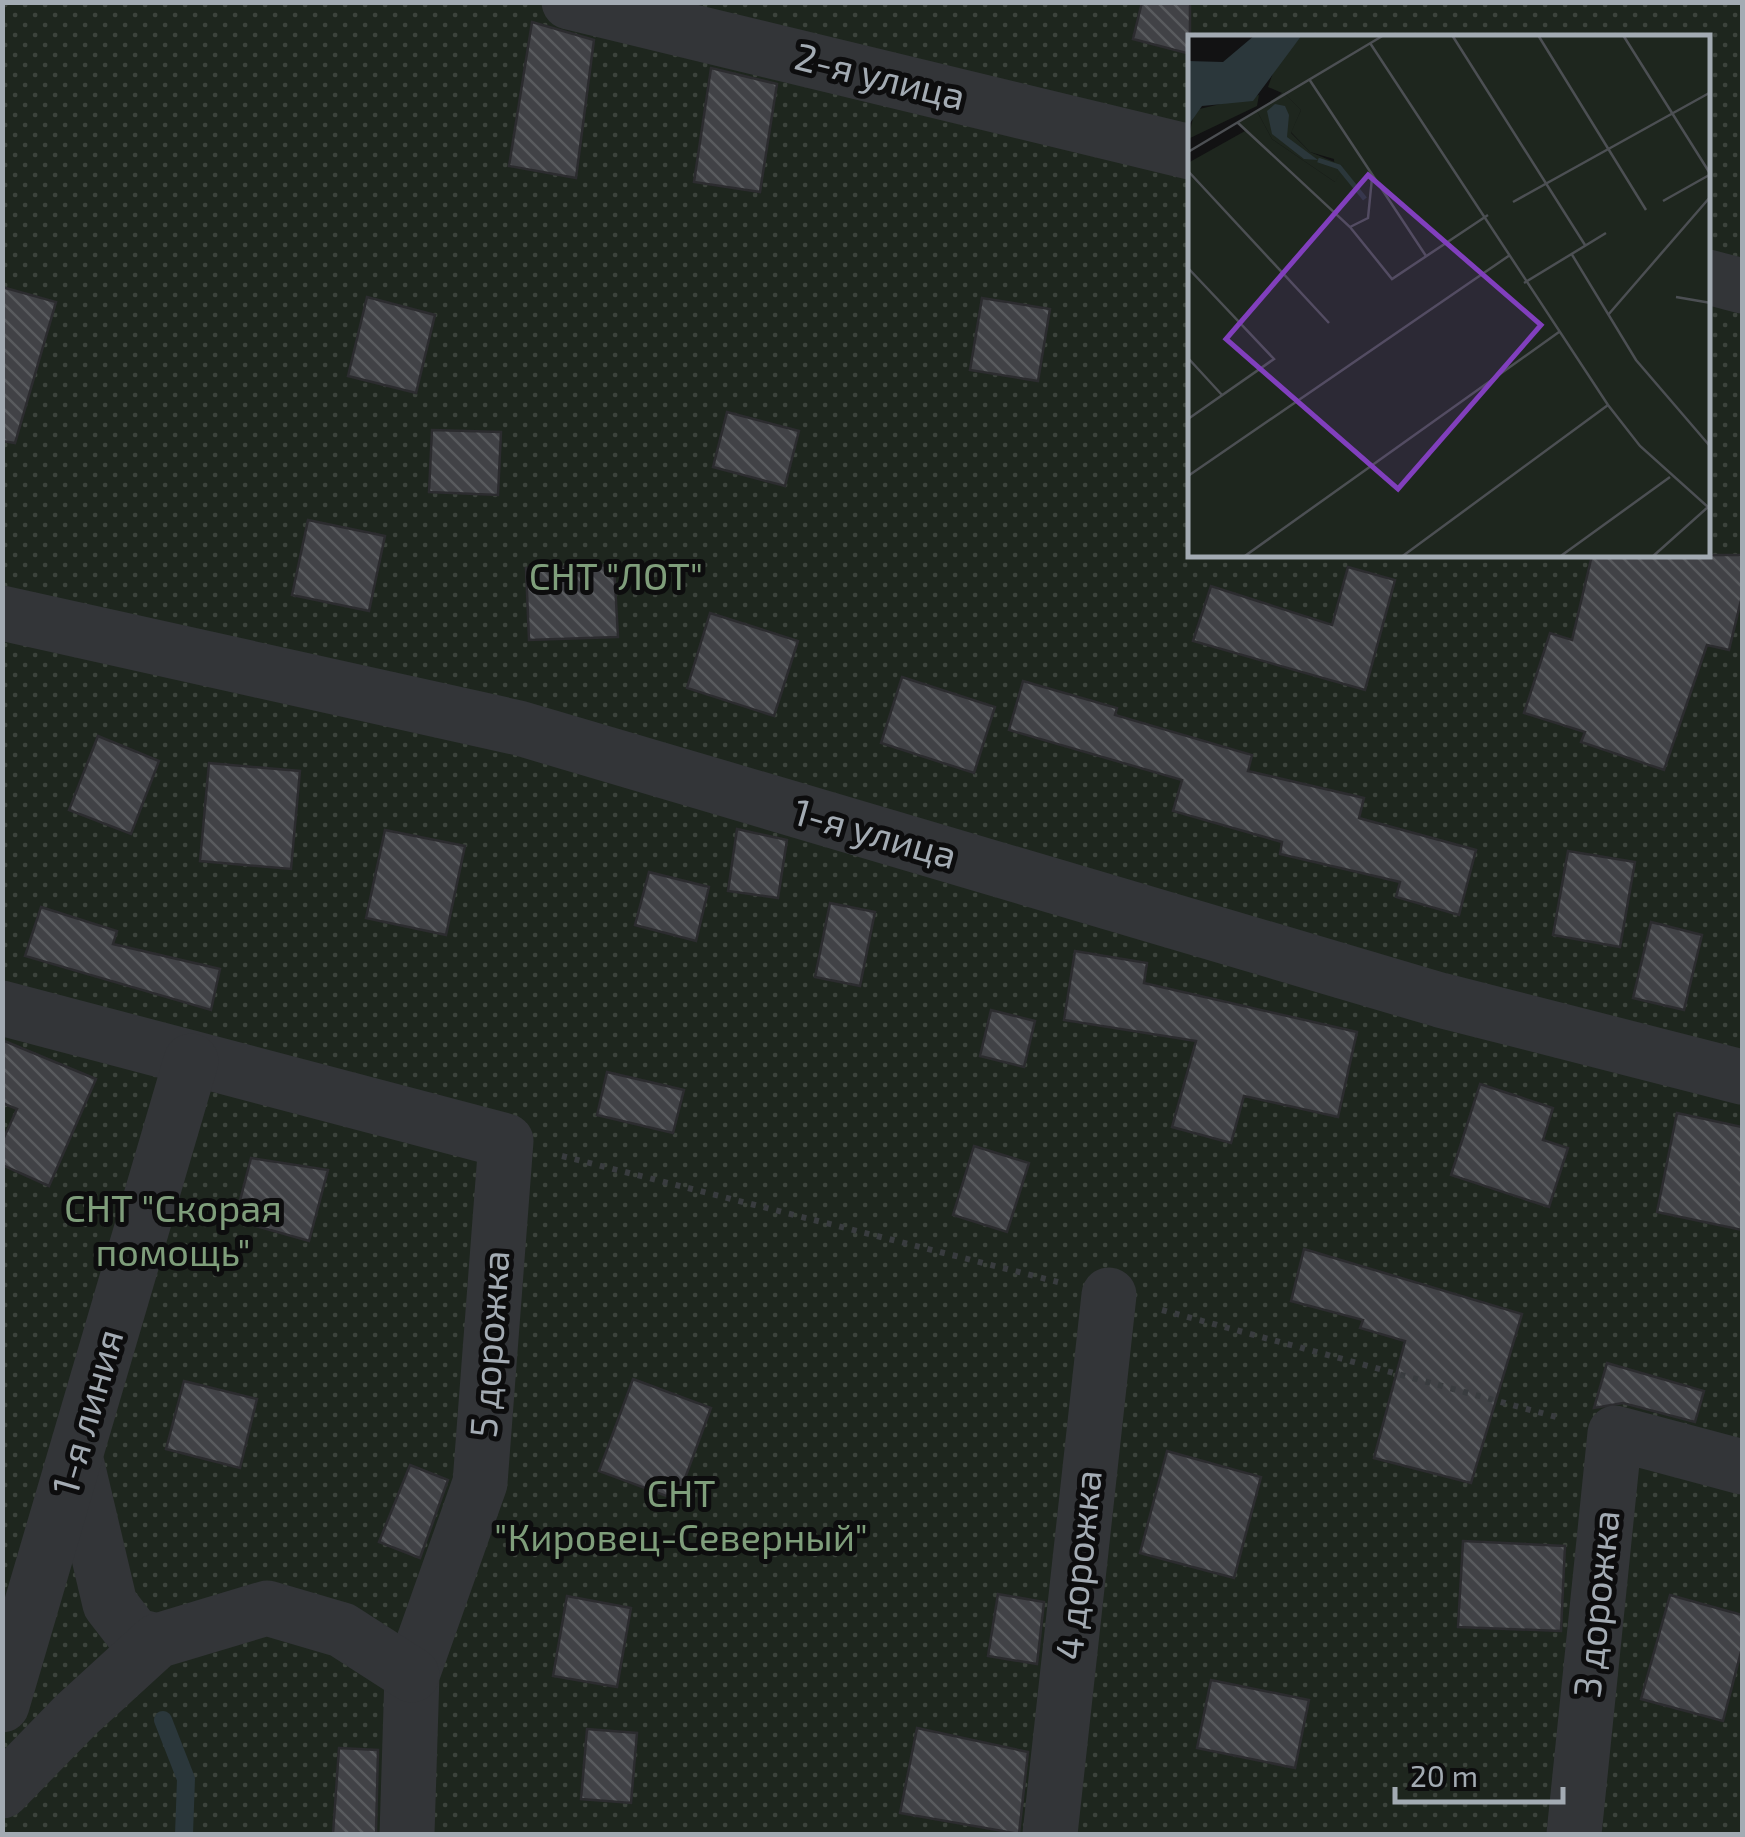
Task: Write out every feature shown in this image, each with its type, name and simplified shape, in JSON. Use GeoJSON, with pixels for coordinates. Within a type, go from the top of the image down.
{"type":"FeatureCollection","features":[{"type":"Feature","properties":{"kind":"street","name":"2-я улица"},"geometry":{"type":"LineString","coordinates":[[569,2],[1188,152]]}},
{"type":"Feature","properties":{"kind":"street"},"geometry":{"type":"LineString","coordinates":[[1710,278],[1742,286]]}},
{"type":"Feature","properties":{"kind":"street","name":"1-я улица"},"geometry":{"type":"LineString","coordinates":[[2,613],[519,728],[1440,1000],[1742,1078]]}},
{"type":"Feature","properties":{"kind":"street"},"geometry":{"type":"LineString","coordinates":[[2,1008],[191,1061]]}},
{"type":"Feature","properties":{"kind":"street","name":"5 дорожка"},"geometry":{"type":"LineString","coordinates":[[191,1061],[506,1142],[480,1483],[412,1675],[406,1834]]}},
{"type":"Feature","properties":{"kind":"street","name":"1-я линия"},"geometry":{"type":"LineString","coordinates":[[2,1705],[191,1061]]}},
{"type":"Feature","properties":{"kind":"street","name":"4 дорожка"},"geometry":{"type":"LineString","coordinates":[[1050,1834],[1109,1295]]}},
{"type":"Feature","properties":{"kind":"street","name":"3 дорожка"},"geometry":{"type":"LineString","coordinates":[[1574,1834],[1614,1433],[1742,1467]]}},
{"type":"Feature","properties":{"kind":"street"},"geometry":{"type":"LineString","coordinates":[[75,1457],[110,1604],[134,1636],[157,1641]]}},
{"type":"Feature","properties":{"kind":"street"},"geometry":{"type":"LineString","coordinates":[[2,1791],[76,1714],[157,1641],[267,1608],[342,1630],[412,1675]]}},
{"type":"Feature","properties":{"kind":"green space","name":"СНТ \"ЛОТ\""},"geometry":{"type":"Polygon","coordinates":[[[3,3],[1742,3],[1742,1834],[3,1834],[3,3]]]}},
{"type":"Feature","properties":{"kind":"building"},"geometry":{"type":"Polygon","coordinates":[[[1142,2],[1190,2],[1188,53],[1133,39],[1142,2]]]}},
{"type":"Feature","properties":{"kind":"building"},"geometry":{"type":"Polygon","coordinates":[[[532,22],[594,40],[576,178],[509,166],[532,22]]]}},
{"type":"Feature","properties":{"kind":"building"},"geometry":{"type":"Polygon","coordinates":[[[711,68],[777,84],[760,192],[694,182],[711,68]]]}},
{"type":"Feature","properties":{"kind":"building"},"geometry":{"type":"Polygon","coordinates":[[[2,287],[56,302],[15,443],[2,441],[2,287]]]}},
{"type":"Feature","properties":{"kind":"building"},"geometry":{"type":"Polygon","coordinates":[[[367,297],[435,315],[416,393],[348,376],[367,297]]]}},
{"type":"Feature","properties":{"kind":"building"},"geometry":{"type":"Polygon","coordinates":[[[982,298],[1050,309],[1038,381],[970,370],[982,298]]]}},
{"type":"Feature","properties":{"kind":"building"},"geometry":{"type":"Polygon","coordinates":[[[727,412],[799,431],[785,486],[713,467],[727,412]]]}},
{"type":"Feature","properties":{"kind":"building"},"geometry":{"type":"Polygon","coordinates":[[[432,430],[501,432],[498,495],[429,492],[432,430]]]}},
{"type":"Feature","properties":{"kind":"building"},"geometry":{"type":"Polygon","coordinates":[[[308,520],[385,536],[369,611],[292,595],[308,520]]]}},
{"type":"Feature","properties":{"kind":"building"},"geometry":{"type":"Polygon","coordinates":[[[1742,555],[1742,596],[1729,650],[1707,645],[1664,770],[1581,742],[1585,732],[1524,713],[1550,633],[1572,640],[1591,558],[1742,555]]]}},
{"type":"Feature","properties":{"kind":"building"},"geometry":{"type":"Polygon","coordinates":[[[614,565],[618,637],[529,640],[526,568],[614,565]]]}},
{"type":"Feature","properties":{"kind":"building"},"geometry":{"type":"Polygon","coordinates":[[[1348,567],[1395,580],[1365,690],[1193,641],[1211,586],[1332,625],[1348,567]]]}},
{"type":"Feature","properties":{"kind":"building"},"geometry":{"type":"Polygon","coordinates":[[[710,613],[798,641],[774,716],[687,688],[710,613]]]}},
{"type":"Feature","properties":{"kind":"building"},"geometry":{"type":"Polygon","coordinates":[[[902,677],[995,707],[974,773],[881,743],[902,677]]]}},
{"type":"Feature","properties":{"kind":"building"},"geometry":{"type":"Polygon","coordinates":[[[1023,681],[1117,708],[1115,715],[1252,755],[1248,771],[1364,798],[1359,818],[1476,850],[1459,915],[1396,897],[1400,882],[1280,854],[1282,842],[1173,811],[1182,780],[1009,730],[1023,681]]]}},
{"type":"Feature","properties":{"kind":"building"},"geometry":{"type":"Polygon","coordinates":[[[98,736],[159,761],[131,834],[69,810],[98,736]]]}},
{"type":"Feature","properties":{"kind":"building"},"geometry":{"type":"Polygon","coordinates":[[[209,763],[300,771],[291,869],[200,861],[209,763]]]}},
{"type":"Feature","properties":{"kind":"building"},"geometry":{"type":"Polygon","coordinates":[[[737,829],[787,840],[778,898],[728,891],[737,829]]]}},
{"type":"Feature","properties":{"kind":"building"},"geometry":{"type":"Polygon","coordinates":[[[385,830],[465,846],[446,935],[366,918],[385,830]]]}},
{"type":"Feature","properties":{"kind":"building"},"geometry":{"type":"Polygon","coordinates":[[[1568,851],[1635,862],[1620,947],[1553,935],[1568,851]]]}},
{"type":"Feature","properties":{"kind":"building"},"geometry":{"type":"Polygon","coordinates":[[[649,872],[709,887],[696,941],[635,925],[649,872]]]}},
{"type":"Feature","properties":{"kind":"building"},"geometry":{"type":"Polygon","coordinates":[[[830,903],[875,912],[860,986],[815,977],[830,903]]]}},
{"type":"Feature","properties":{"kind":"building"},"geometry":{"type":"Polygon","coordinates":[[[41,907],[117,931],[113,944],[220,969],[211,1010],[25,956],[41,907]]]}},
{"type":"Feature","properties":{"kind":"building"},"geometry":{"type":"Polygon","coordinates":[[[1651,922],[1702,935],[1684,1010],[1633,998],[1651,922]]]}},
{"type":"Feature","properties":{"kind":"building"},"geometry":{"type":"Polygon","coordinates":[[[1075,951],[1147,963],[1144,983],[1357,1032],[1338,1117],[1244,1096],[1231,1143],[1172,1127],[1196,1041],[1064,1020],[1075,951]]]}},
{"type":"Feature","properties":{"kind":"building"},"geometry":{"type":"Polygon","coordinates":[[[991,1010],[1035,1021],[1024,1067],[980,1056],[991,1010]]]}},
{"type":"Feature","properties":{"kind":"building"},"geometry":{"type":"Polygon","coordinates":[[[2,1040],[96,1079],[49,1186],[2,1165],[2,1142],[17,1109],[2,1103],[2,1040]]]}},
{"type":"Feature","properties":{"kind":"building"},"geometry":{"type":"Polygon","coordinates":[[[607,1072],[684,1090],[673,1133],[597,1115],[607,1072]]]}},
{"type":"Feature","properties":{"kind":"building"},"geometry":{"type":"Polygon","coordinates":[[[1480,1084],[1553,1108],[1543,1140],[1568,1148],[1549,1207],[1451,1175],[1480,1084]]]}},
{"type":"Feature","properties":{"kind":"building"},"geometry":{"type":"Polygon","coordinates":[[[1677,1113],[1742,1127],[1742,1230],[1657,1212],[1677,1113]]]}},
{"type":"Feature","properties":{"kind":"building"},"geometry":{"type":"Polygon","coordinates":[[[974,1146],[1029,1163],[1007,1232],[953,1215],[974,1146]]]}},
{"type":"Feature","properties":{"kind":"building"},"geometry":{"type":"Polygon","coordinates":[[[251,1158],[328,1170],[309,1241],[235,1220],[251,1158]]]}},
{"type":"Feature","properties":{"kind":"building"},"geometry":{"type":"Polygon","coordinates":[[[1304,1249],[1522,1314],[1471,1483],[1374,1458],[1405,1341],[1360,1328],[1363,1320],[1291,1301],[1304,1249]]]}},
{"type":"Feature","properties":{"kind":"building"},"geometry":{"type":"Polygon","coordinates":[[[1607,1363],[1704,1391],[1695,1422],[1623,1403],[1594,1408],[1607,1363]]]}},
{"type":"Feature","properties":{"kind":"building"},"geometry":{"type":"Polygon","coordinates":[[[633,1379],[711,1408],[677,1500],[599,1471],[633,1379]]]}},
{"type":"Feature","properties":{"kind":"building"},"geometry":{"type":"Polygon","coordinates":[[[184,1381],[257,1399],[240,1468],[166,1449],[184,1381]]]}},
{"type":"Feature","properties":{"kind":"building"},"geometry":{"type":"Polygon","coordinates":[[[1167,1451],[1261,1477],[1234,1578],[1140,1553],[1167,1451]]]}},
{"type":"Feature","properties":{"kind":"building"},"geometry":{"type":"Polygon","coordinates":[[[410,1465],[448,1480],[420,1558],[379,1542],[410,1465]]]}},
{"type":"Feature","properties":{"kind":"building"},"geometry":{"type":"Polygon","coordinates":[[[1463,1541],[1565,1546],[1561,1631],[1458,1627],[1463,1541]]]}},
{"type":"Feature","properties":{"kind":"building"},"geometry":{"type":"Polygon","coordinates":[[[998,1594],[1044,1602],[1037,1664],[988,1656],[998,1594]]]}},
{"type":"Feature","properties":{"kind":"building"},"geometry":{"type":"Polygon","coordinates":[[[1670,1595],[1742,1615],[1742,1648],[1723,1721],[1641,1699],[1670,1595]]]}},
{"type":"Feature","properties":{"kind":"building"},"geometry":{"type":"Polygon","coordinates":[[[567,1596],[631,1608],[617,1687],[553,1676],[567,1596]]]}},
{"type":"Feature","properties":{"kind":"building"},"geometry":{"type":"Polygon","coordinates":[[[1211,1680],[1309,1700],[1295,1768],[1197,1748],[1211,1680]]]}},
{"type":"Feature","properties":{"kind":"building"},"geometry":{"type":"Polygon","coordinates":[[[917,1728],[1028,1752],[1019,1834],[900,1813],[917,1728]]]}},
{"type":"Feature","properties":{"kind":"building"},"geometry":{"type":"Polygon","coordinates":[[[587,1729],[637,1733],[631,1803],[581,1799],[587,1729]]]}},
{"type":"Feature","properties":{"kind":"building"},"geometry":{"type":"Polygon","coordinates":[[[339,1748],[378,1750],[376,1834],[333,1834],[339,1748]]]}},
{"type":"Feature","properties":{"kind":"waterway"},"geometry":{"type":"LineString","coordinates":[[163,1720],[186,1779],[184,1834]]}},
{"type":"Feature","properties":{"kind":"park label","name":"СНТ \"Скорая помощь\""},"geometry":{"type":"Point","coordinates":[173,1231]}},
{"type":"Feature","properties":{"kind":"park label","name":"СНТ \"Кировец-Северный\""},"geometry":{"type":"Point","coordinates":[681,1516]}}]}
